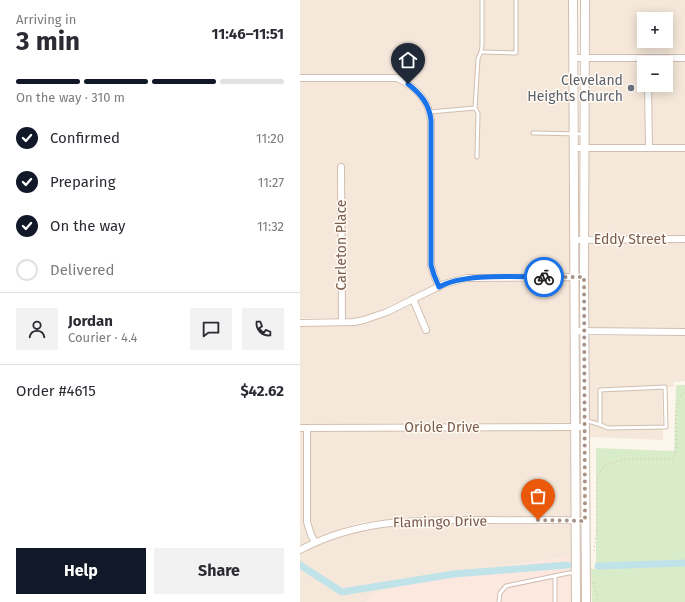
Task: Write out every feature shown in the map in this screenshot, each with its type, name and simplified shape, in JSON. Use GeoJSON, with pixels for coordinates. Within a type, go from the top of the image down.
{"type":"FeatureCollection","features":[{"type":"Feature","properties":{"kind":"street"},"geometry":{"type":"LineString","coordinates":[[573,0],[575,134],[576,602]]}},
{"type":"Feature","properties":{"kind":"street"},"geometry":{"type":"LineString","coordinates":[[584,0],[584,424],[586,602]]}},
{"type":"Feature","properties":{"kind":"street"},"geometry":{"type":"LineString","coordinates":[[574,58],[637,60]]}},
{"type":"Feature","properties":{"kind":"street"},"geometry":{"type":"LineString","coordinates":[[673,59],[685,58]]}},
{"type":"Feature","properties":{"kind":"street"},"geometry":{"type":"LineString","coordinates":[[300,78],[397,78],[417,91],[425,100],[430,112],[431,120],[431,265],[439,287]]}},
{"type":"Feature","properties":{"kind":"street"},"geometry":{"type":"LineString","coordinates":[[648,92],[649,148]]}},
{"type":"Feature","properties":{"kind":"street"},"geometry":{"type":"LineString","coordinates":[[575,148],[685,148]]}},
{"type":"Feature","properties":{"kind":"street","name":"Carleton Place"},"geometry":{"type":"LineString","coordinates":[[341,167],[342,322]]}},
{"type":"Feature","properties":{"kind":"street","name":"Eddy Street"},"geometry":{"type":"LineString","coordinates":[[575,240],[685,239]]}},
{"type":"Feature","properties":{"kind":"street"},"geometry":{"type":"LineString","coordinates":[[300,323],[354,322],[372,318],[444,284],[467,278],[584,277]]}},
{"type":"Feature","properties":{"kind":"street"},"geometry":{"type":"LineString","coordinates":[[413,299],[426,330]]}},
{"type":"Feature","properties":{"kind":"street"},"geometry":{"type":"LineString","coordinates":[[575,331],[685,332]]}},
{"type":"Feature","properties":{"kind":"street","name":"Oriole Drive"},"geometry":{"type":"LineString","coordinates":[[300,428],[575,427],[584,424]]}},
{"type":"Feature","properties":{"kind":"street"},"geometry":{"type":"LineString","coordinates":[[307,428],[307,522],[308,528],[315,542]]}},
{"type":"Feature","properties":{"kind":"street","name":"Flamingo Drive"},"geometry":{"type":"LineString","coordinates":[[300,550],[315,542],[347,530],[380,524],[427,520],[585,521]]}},
{"type":"Feature","properties":{"kind":"street"},"geometry":{"type":"LineString","coordinates":[[576,574],[585,574]]}},
{"type":"Feature","properties":{"kind":"lane"},"geometry":{"type":"LineString","coordinates":[[477,157],[478,113],[475,108],[478,59],[482,52],[482,0]]}},
{"type":"Feature","properties":{"kind":"lane"},"geometry":{"type":"LineString","coordinates":[[482,52],[516,53],[516,0]]}},
{"type":"Feature","properties":{"kind":"lane"},"geometry":{"type":"LineString","coordinates":[[430,112],[475,108]]}},
{"type":"Feature","properties":{"kind":"lane"},"geometry":{"type":"LineString","coordinates":[[534,133],[585,134]]}},
{"type":"Feature","properties":{"kind":"lane"},"geometry":{"type":"LineString","coordinates":[[584,424],[592,422],[608,428],[666,427],[665,387],[600,390],[600,424]]}},
{"type":"Feature","properties":{"kind":"lane"},"geometry":{"type":"LineString","coordinates":[[499,602],[500,592],[506,586],[569,573],[576,574]]}},
{"type":"Feature","properties":{"kind":"lane"},"geometry":{"type":"LineString","coordinates":[[555,576],[555,602]]}},
{"type":"Feature","properties":{"kind":"path"},"geometry":{"type":"LineString","coordinates":[[679,440],[676,413],[677,404],[685,391]]}},
{"type":"Feature","properties":{"kind":"path"},"geometry":{"type":"LineString","coordinates":[[594,556],[597,528],[597,480],[601,470],[608,464],[625,459],[672,459],[679,451]]}},
{"type":"Feature","properties":{"kind":"path"},"geometry":{"type":"LineString","coordinates":[[594,582],[598,602]]}},
{"type":"Feature","properties":{"kind":"shaded area"},"geometry":{"type":"Polygon","coordinates":[[[300,0],[570,0],[571,273],[467,274],[441,282],[435,265],[435,120],[433,109],[427,97],[419,87],[410,80],[397,74],[300,74],[300,0]]]}},
{"type":"Feature","properties":{"kind":"shaded area"},"geometry":{"type":"Polygon","coordinates":[[[588,0],[685,0],[685,54],[588,54],[588,0]]]}},
{"type":"Feature","properties":{"kind":"shaded area"},"geometry":{"type":"Polygon","coordinates":[[[588,62],[637,62],[637,92],[645,92],[645,144],[589,145],[588,62]]]}},
{"type":"Feature","properties":{"kind":"shaded area"},"geometry":{"type":"Polygon","coordinates":[[[673,62],[685,62],[685,144],[652,144],[652,92],[673,92],[673,62]]]}},
{"type":"Feature","properties":{"kind":"shaded area"},"geometry":{"type":"Polygon","coordinates":[[[300,82],[396,82],[407,87],[415,94],[422,102],[428,120],[428,265],[430,276],[434,285],[371,314],[354,318],[345,318],[344,163],[337,163],[338,318],[300,318],[300,82]]]}},
{"type":"Feature","properties":{"kind":"shaded area"},"geometry":{"type":"Polygon","coordinates":[[[589,152],[685,152],[685,235],[588,235],[589,152]]]}},
{"type":"Feature","properties":{"kind":"shaded area"},"geometry":{"type":"Polygon","coordinates":[[[588,243],[685,243],[685,328],[588,328],[588,243]]]}},
{"type":"Feature","properties":{"kind":"shaded area"},"geometry":{"type":"Polygon","coordinates":[[[571,281],[571,423],[300,424],[300,327],[354,326],[365,324],[388,316],[411,305],[424,335],[430,331],[418,301],[445,288],[467,282],[571,281]]]}},
{"type":"Feature","properties":{"kind":"shaded area"},"geometry":{"type":"Polygon","coordinates":[[[588,336],[685,336],[685,381],[674,382],[673,387],[662,387],[663,440],[588,437],[588,336]]]}},
{"type":"Feature","properties":{"kind":"shaded area"},"geometry":{"type":"Polygon","coordinates":[[[571,431],[572,517],[427,516],[399,518],[364,522],[316,538],[311,527],[311,432],[571,431]]]}},
{"type":"Feature","properties":{"kind":"shaded area"},"geometry":{"type":"Polygon","coordinates":[[[300,432],[304,432],[304,522],[310,541],[300,546],[300,432]]]}},
{"type":"Feature","properties":{"kind":"shaded area"},"geometry":{"type":"Polygon","coordinates":[[[427,524],[572,525],[573,557],[564,557],[477,571],[421,578],[374,595],[367,602],[300,602],[300,555],[302,553],[332,539],[365,530],[427,524]]]}},
{"type":"Feature","properties":{"kind":"shaded area"},"geometry":{"type":"Polygon","coordinates":[[[564,557],[573,557],[573,602],[367,602],[374,595],[421,578],[477,571],[564,557]]]}},
{"type":"Feature","properties":{"kind":"green space"},"geometry":{"type":"Polygon","coordinates":[[[676,385],[685,385],[685,602],[592,602],[591,569],[596,569],[596,448],[674,451],[676,385]]]}},
{"type":"Feature","properties":{"kind":"waterway"},"geometry":{"type":"LineString","coordinates":[[598,566],[685,563]]}},
{"type":"Feature","properties":{"kind":"waterway"},"geometry":{"type":"LineString","coordinates":[[300,565],[342,592],[454,574],[568,565]]}},
{"type":"Feature","properties":{"kind":"way so far"},"geometry":{"type":"LineString","coordinates":[[538,520],[585,521],[584,277],[544,277]]}},
{"type":"Feature","properties":{"kind":"place","name":"Cleveland Heights Church"},"geometry":{"type":"Point","coordinates":[631,88]}},
{"type":"Feature","properties":{"kind":"route"},"geometry":{"type":"LineString","coordinates":[[408,84],[425,100],[430,111],[431,265],[439,287],[444,284],[467,278],[544,277]]}}]}
